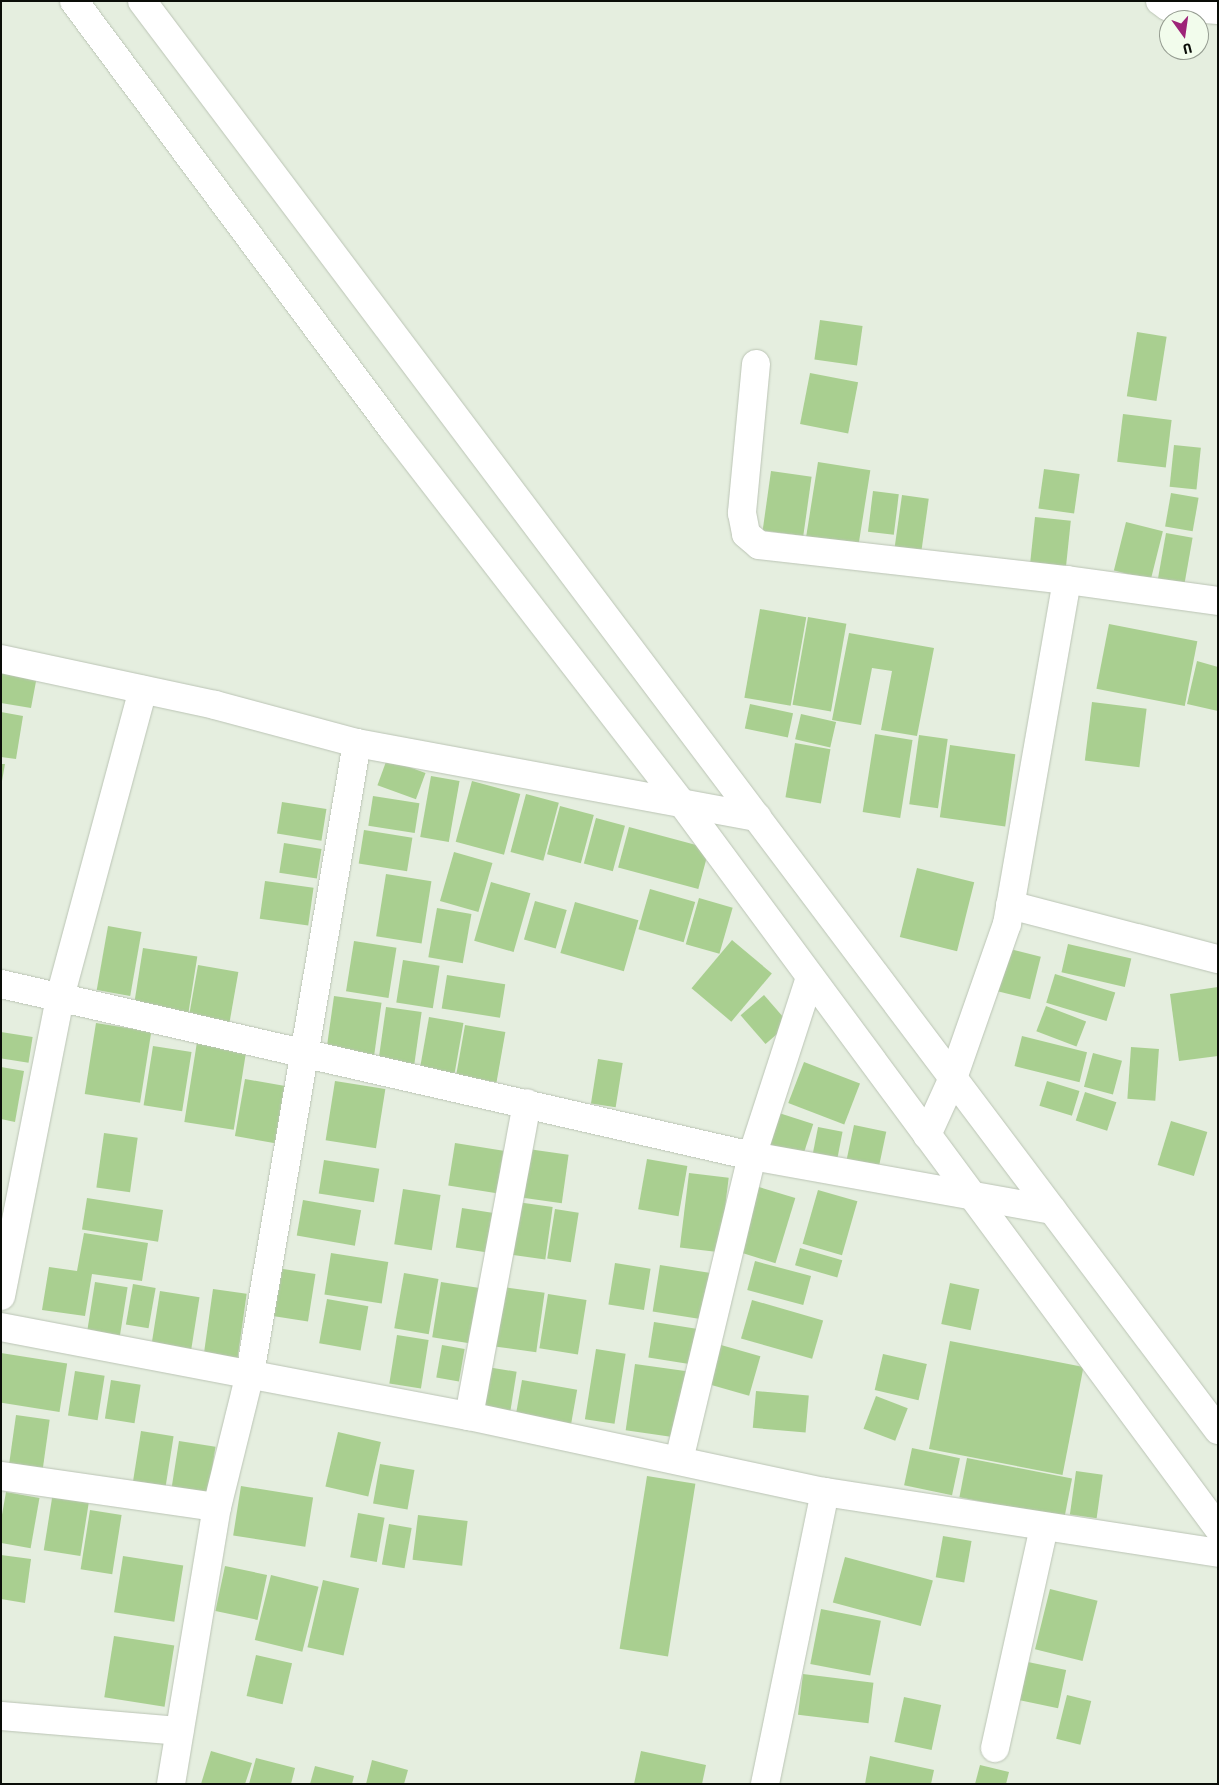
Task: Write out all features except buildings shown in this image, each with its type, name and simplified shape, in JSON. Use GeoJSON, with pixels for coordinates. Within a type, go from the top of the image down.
{"type":"FeatureCollection","features":[{"type":"Feature","properties":{"kind":"street"},"geometry":{"type":"LineString","coordinates":[[74,1],[394,431],[682,803],[1218,1528]]}},
{"type":"Feature","properties":{"kind":"street"},"geometry":{"type":"LineString","coordinates":[[142,1],[1218,1430]]}},
{"type":"Feature","properties":{"kind":"street"},"geometry":{"type":"LineString","coordinates":[[1160,1],[1167,6],[1218,10]]}},
{"type":"Feature","properties":{"kind":"street"},"geometry":{"type":"LineString","coordinates":[[756,364],[742,513],[746,534],[759,545],[1067,580],[1218,601]]}},
{"type":"Feature","properties":{"kind":"street"},"geometry":{"type":"LineString","coordinates":[[926,1135],[953,1078],[1007,924],[1067,580]]}},
{"type":"Feature","properties":{"kind":"street"},"geometry":{"type":"LineString","coordinates":[[1,659],[143,690],[357,742],[757,817]]}},
{"type":"Feature","properties":{"kind":"street"},"geometry":{"type":"LineString","coordinates":[[1,1296],[60,997],[143,690]]}},
{"type":"Feature","properties":{"kind":"street"},"geometry":{"type":"LineString","coordinates":[[171,1784],[217,1507],[250,1374],[303,1051],[357,742]]}},
{"type":"Feature","properties":{"kind":"street"},"geometry":{"type":"LineString","coordinates":[[1010,905],[1218,959]]}},
{"type":"Feature","properties":{"kind":"street"},"geometry":{"type":"LineString","coordinates":[[679,1460],[752,1156],[810,977]]}},
{"type":"Feature","properties":{"kind":"street"},"geometry":{"type":"LineString","coordinates":[[1,984],[303,1051],[752,1156],[973,1198],[1052,1210]]}},
{"type":"Feature","properties":{"kind":"street"},"geometry":{"type":"LineString","coordinates":[[469,1416],[527,1103]]}},
{"type":"Feature","properties":{"kind":"street"},"geometry":{"type":"LineString","coordinates":[[1,1327],[469,1416],[825,1492],[1218,1553]]}},
{"type":"Feature","properties":{"kind":"street"},"geometry":{"type":"LineString","coordinates":[[1,1476],[217,1507]]}},
{"type":"Feature","properties":{"kind":"street"},"geometry":{"type":"LineString","coordinates":[[765,1784],[825,1492]]}},
{"type":"Feature","properties":{"kind":"street"},"geometry":{"type":"LineString","coordinates":[[995,1748],[1044,1527]]}},
{"type":"Feature","properties":{"kind":"street"},"geometry":{"type":"LineString","coordinates":[[1,1716],[179,1731]]}}]}
